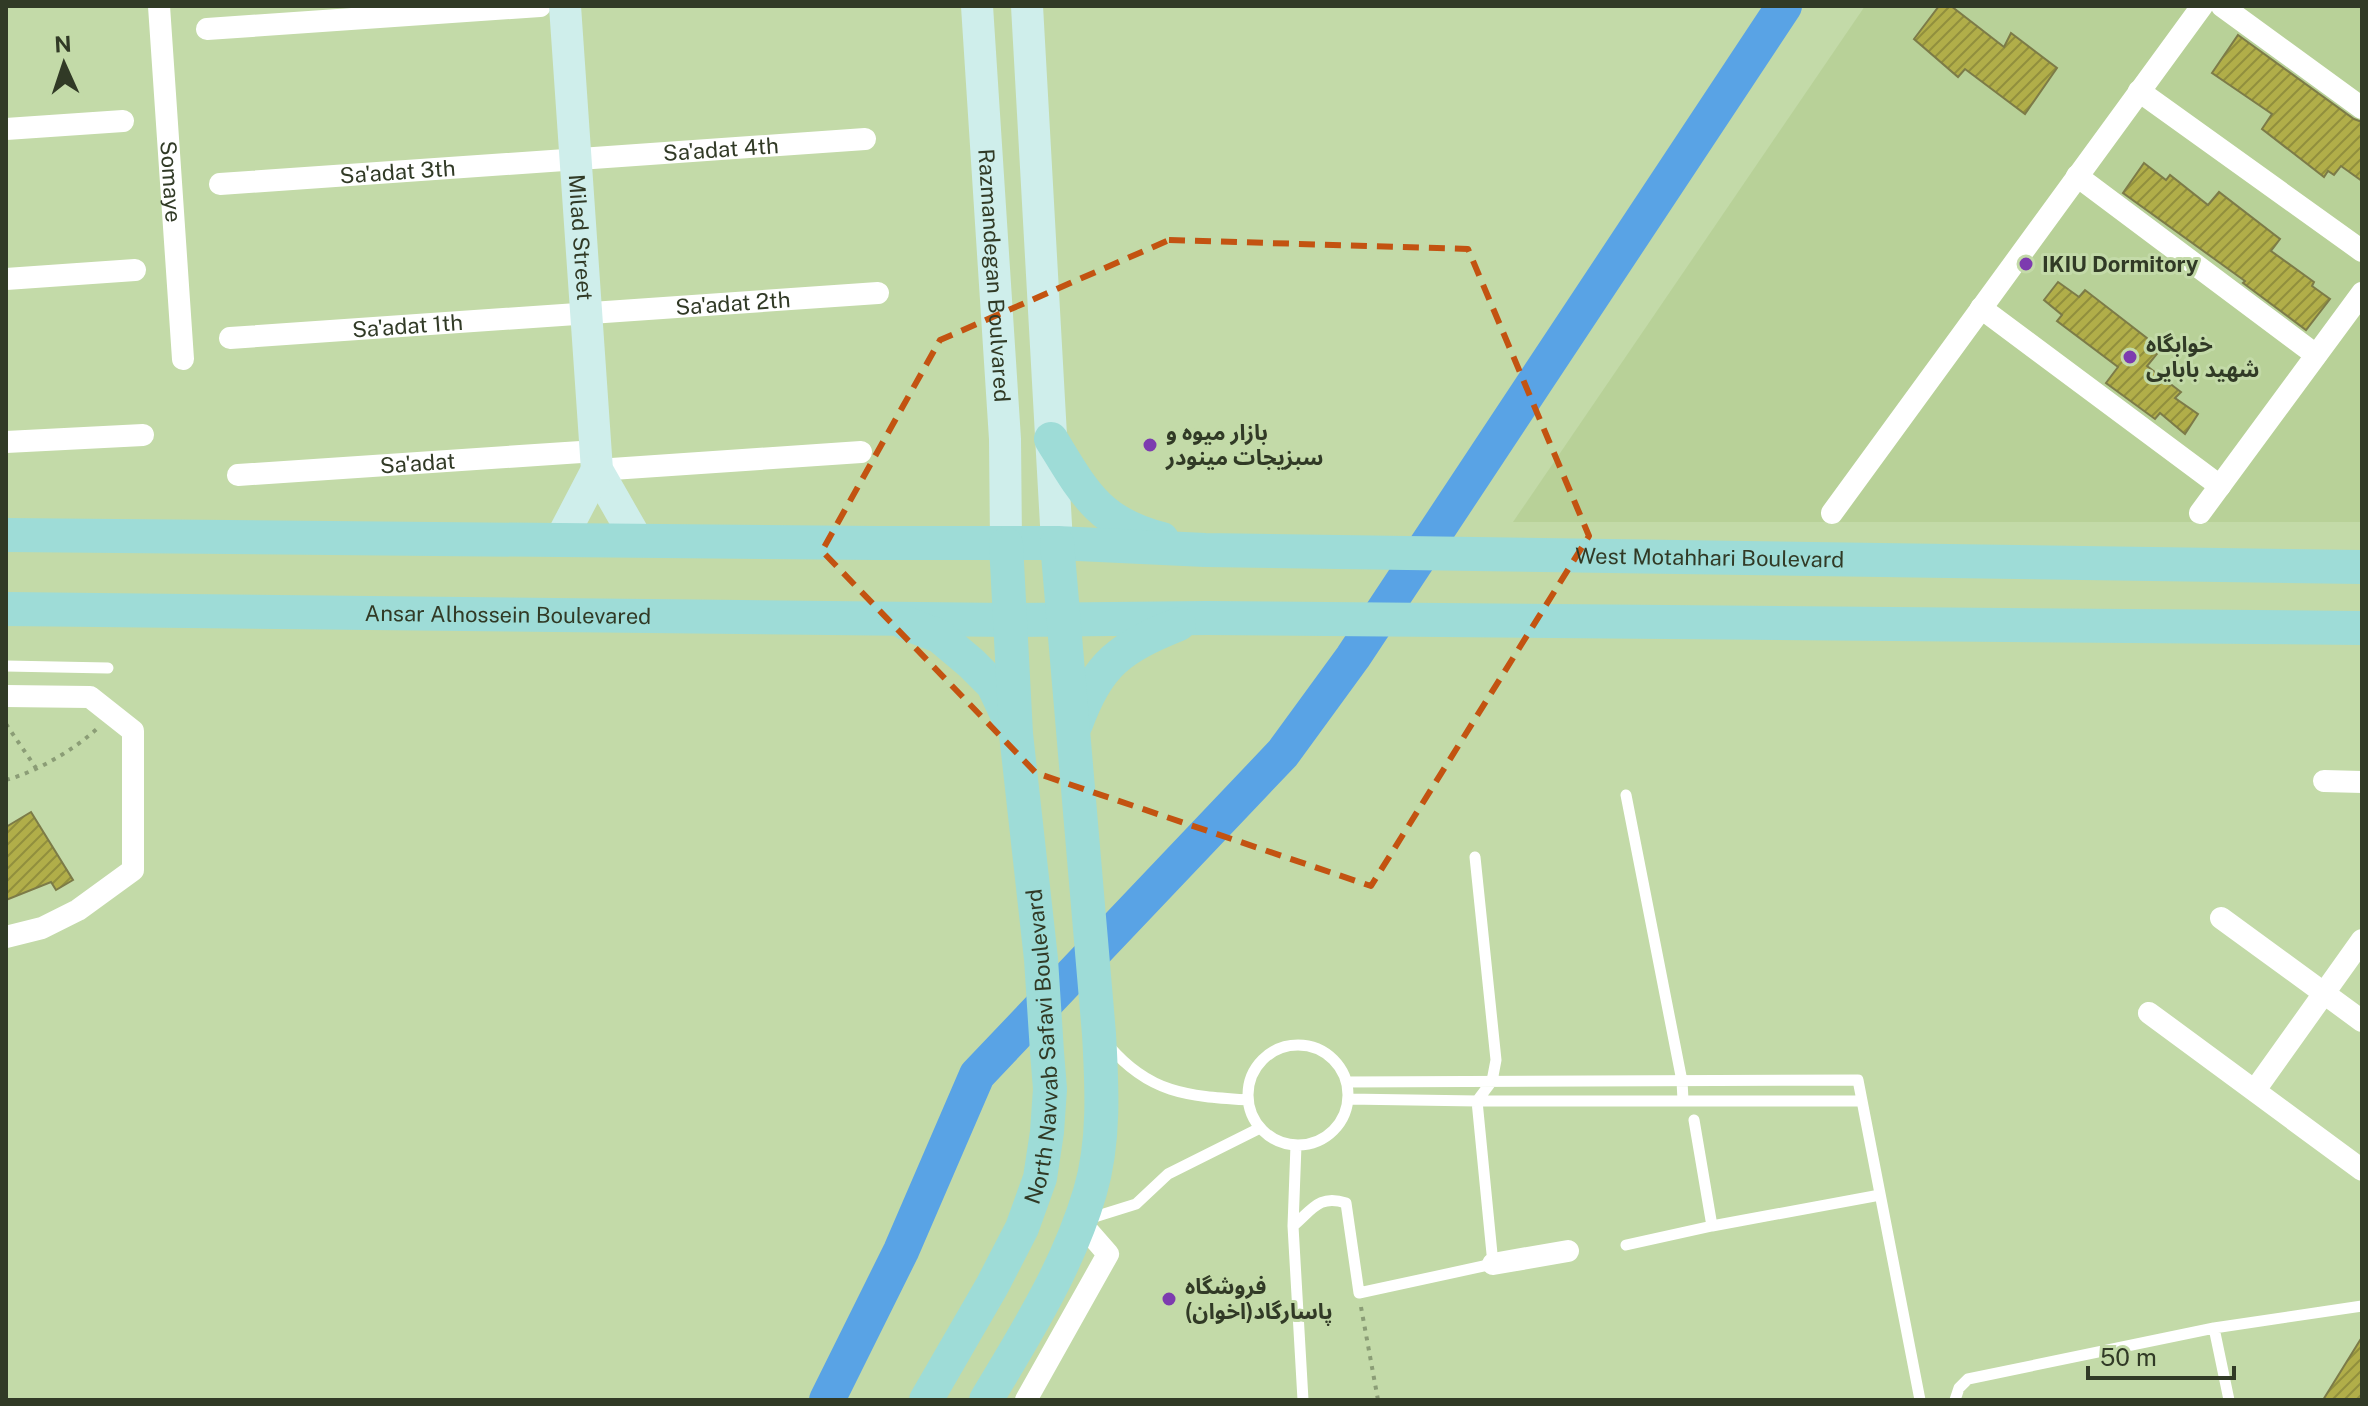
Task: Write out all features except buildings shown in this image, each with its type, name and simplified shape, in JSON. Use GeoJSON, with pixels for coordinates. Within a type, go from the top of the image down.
{"type":"FeatureCollection","features":[{"type":"Feature","properties":{"kind":"main road","name":"Milad Street"},"geometry":{"type":"LineString","coordinates":[[565,6],[596,460]]}},
{"type":"Feature","properties":{"kind":"main road","name":"Razmandegan Boulvared"},"geometry":{"type":"LineString","coordinates":[[977,6],[1005,439],[1006,544]]}},
{"type":"Feature","properties":{"kind":"main road","name":"Razmandegan Boulvared"},"geometry":{"type":"LineString","coordinates":[[1027,6],[1057,543]]}},
{"type":"Feature","properties":{"kind":"main road"},"geometry":{"type":"LineString","coordinates":[[1051,439],[1081,488],[1106,515],[1145,535],[1205,550]]}},
{"type":"Feature","properties":{"kind":"main road"},"geometry":{"type":"LineString","coordinates":[[596,460],[637,540]]}},
{"type":"Feature","properties":{"kind":"main road"},"geometry":{"type":"LineString","coordinates":[[561,539],[596,460]]}},
{"type":"Feature","properties":{"kind":"main road"},"geometry":{"type":"LineString","coordinates":[[6,535],[1006,544]]}},
{"type":"Feature","properties":{"kind":"main road"},"geometry":{"type":"LineString","coordinates":[[986,1400],[1038,1312],[1070,1249],[1091,1190],[1100,1138],[1102,1089],[1099,1034],[1057,543]]}},
{"type":"Feature","properties":{"kind":"main road","name":"West Motahhari Boulevard"},"geometry":{"type":"LineString","coordinates":[[1006,544],[1057,543],[1205,550],[2320,567],[2362,565]]}},
{"type":"Feature","properties":{"kind":"main road","name":"North Navvab Safavi Boulevard"},"geometry":{"type":"LineString","coordinates":[[926,1400],[1022,1228],[1040,1178],[1047,1132],[1050,1089],[1041,959],[1016,734],[1006,544]]}},
{"type":"Feature","properties":{"kind":"main road","name":"Ansar Alhossein Boulevared"},"geometry":{"type":"LineString","coordinates":[[6,609],[1065,619]]}},
{"type":"Feature","properties":{"kind":"main road"},"geometry":{"type":"LineString","coordinates":[[873,617],[909,624],[939,636],[993,685],[1016,734]]}},
{"type":"Feature","properties":{"kind":"main road"},"geometry":{"type":"LineString","coordinates":[[1073,732],[1086,697],[1100,673],[1126,649],[1193,618]]}},
{"type":"Feature","properties":{"kind":"main road"},"geometry":{"type":"LineString","coordinates":[[1065,619],[2362,628]]}},
{"type":"Feature","properties":{"kind":"main road"},"geometry":{"type":"LineString","coordinates":[[2295,627],[2362,636]]}},
{"type":"Feature","properties":{"kind":"street","name":"Somaye"},"geometry":{"type":"LineString","coordinates":[[159,6],[183,359]]}},
{"type":"Feature","properties":{"kind":"street"},"geometry":{"type":"LineString","coordinates":[[207,29],[540,6]]}},
{"type":"Feature","properties":{"kind":"street"},"geometry":{"type":"LineString","coordinates":[[1832,513],[2202,6]]}},
{"type":"Feature","properties":{"kind":"street"},"geometry":{"type":"LineString","coordinates":[[2222,6],[2362,108]]}},
{"type":"Feature","properties":{"kind":"street"},"geometry":{"type":"LineString","coordinates":[[2139,91],[2362,251]]}},
{"type":"Feature","properties":{"kind":"street"},"geometry":{"type":"LineString","coordinates":[[6,129],[123,121]]}},
{"type":"Feature","properties":{"kind":"street","name":"Sa'adat 4th"},"geometry":{"type":"LineString","coordinates":[[576,159],[865,139]]}},
{"type":"Feature","properties":{"kind":"street","name":"Sa'adat 3th"},"geometry":{"type":"LineString","coordinates":[[220,184],[576,159]]}},
{"type":"Feature","properties":{"kind":"street"},"geometry":{"type":"LineString","coordinates":[[2077,176],[2316,355]]}},
{"type":"Feature","properties":{"kind":"street"},"geometry":{"type":"LineString","coordinates":[[6,279],[135,270]]}},
{"type":"Feature","properties":{"kind":"street","name":"Sa'adat 2th"},"geometry":{"type":"LineString","coordinates":[[586,314],[878,293]]}},
{"type":"Feature","properties":{"kind":"street"},"geometry":{"type":"LineString","coordinates":[[2200,513],[2362,293]]}},
{"type":"Feature","properties":{"kind":"street"},"geometry":{"type":"LineString","coordinates":[[1981,308],[2220,486]]}},
{"type":"Feature","properties":{"kind":"street","name":"Sa'adat 1th"},"geometry":{"type":"LineString","coordinates":[[230,338],[586,314]]}},
{"type":"Feature","properties":{"kind":"street"},"geometry":{"type":"LineString","coordinates":[[6,442],[143,435]]}},
{"type":"Feature","properties":{"kind":"street","name":"Sa'adat"},"geometry":{"type":"LineString","coordinates":[[238,475],[861,452]]}},
{"type":"Feature","properties":{"kind":"street"},"geometry":{"type":"LineString","coordinates":[[6,696],[90,697],[133,731],[133,870],[78,910],[42,928],[6,937]]}},
{"type":"Feature","properties":{"kind":"street"},"geometry":{"type":"LineString","coordinates":[[2324,781],[2362,782]]}},
{"type":"Feature","properties":{"kind":"street"},"geometry":{"type":"LineString","coordinates":[[2221,918],[2362,1021]]}},
{"type":"Feature","properties":{"kind":"street"},"geometry":{"type":"LineString","coordinates":[[2255,1090],[2362,940]]}},
{"type":"Feature","properties":{"kind":"street"},"geometry":{"type":"LineString","coordinates":[[2149,1013],[2359,1161]]}},
{"type":"Feature","properties":{"kind":"street"},"geometry":{"type":"LineString","coordinates":[[1026,1400],[1108,1254],[1080,1222]]}},
{"type":"Feature","properties":{"kind":"street"},"geometry":{"type":"LineString","coordinates":[[1493,1264],[1568,1251]]}},
{"type":"Feature","properties":{"kind":"lane"},"geometry":{"type":"LineString","coordinates":[[6,666],[108,668]]}},
{"type":"Feature","properties":{"kind":"lane"},"geometry":{"type":"LineString","coordinates":[[1626,795],[1682,1081],[1683,1100]]}},
{"type":"Feature","properties":{"kind":"lane"},"geometry":{"type":"LineString","coordinates":[[1293,1226],[1320,1202],[1333,1199],[1346,1203],[1359,1293],[1493,1264],[1477,1101],[1492,1081],[1496,1060],[1475,857]]}},
{"type":"Feature","properties":{"kind":"lane"},"geometry":{"type":"LineString","coordinates":[[1099,1034],[1123,1063],[1156,1085],[1185,1095],[1248,1100]]}},
{"type":"Feature","properties":{"kind":"lane"},"geometry":{"type":"LineString","coordinates":[[1294,1045],[1311,1046],[1327,1054],[1339,1066],[1347,1082],[1348,1099],[1344,1116],[1334,1130],[1320,1140],[1296,1145],[1272,1139],[1260,1128],[1248,1100],[1254,1069],[1278,1049],[1294,1045]]}},
{"type":"Feature","properties":{"kind":"lane"},"geometry":{"type":"LineString","coordinates":[[1347,1082],[1858,1080],[1920,1400]]}},
{"type":"Feature","properties":{"kind":"lane"},"geometry":{"type":"LineString","coordinates":[[1348,1099],[1862,1101]]}},
{"type":"Feature","properties":{"kind":"lane"},"geometry":{"type":"LineString","coordinates":[[1694,1120],[1712,1226]]}},
{"type":"Feature","properties":{"kind":"lane"},"geometry":{"type":"LineString","coordinates":[[1080,1222],[1136,1204],[1168,1174],[1260,1128]]}},
{"type":"Feature","properties":{"kind":"lane"},"geometry":{"type":"LineString","coordinates":[[1296,1145],[1293,1226],[1303,1400]]}},
{"type":"Feature","properties":{"kind":"lane"},"geometry":{"type":"LineString","coordinates":[[1626,1245],[1880,1195]]}},
{"type":"Feature","properties":{"kind":"lane"},"geometry":{"type":"LineString","coordinates":[[1955,1400],[1959,1388],[1968,1379],[2214,1328],[2362,1306]]}},
{"type":"Feature","properties":{"kind":"lane"},"geometry":{"type":"LineString","coordinates":[[2214,1328],[2229,1400]]}},
{"type":"Feature","properties":{"kind":"path"},"geometry":{"type":"LineString","coordinates":[[6,780],[36,768],[87,738],[112,715]]}},
{"type":"Feature","properties":{"kind":"path"},"geometry":{"type":"LineString","coordinates":[[6,724],[36,768]]}},
{"type":"Feature","properties":{"kind":"path"},"geometry":{"type":"LineString","coordinates":[[1359,1293],[1378,1400]]}},
{"type":"Feature","properties":{"kind":"highlighted area"},"geometry":{"type":"Polygon","coordinates":[[[1169,240],[1468,249],[1589,536],[1371,886],[1036,773],[822,551],[940,340],[1169,240]]]}},
{"type":"Feature","properties":{"kind":"shaded area","name":"IKIU Dormitory"},"geometry":{"type":"Polygon","coordinates":[[[1865,6],[2362,6],[2362,522],[1513,522],[1865,6]]]}},
{"type":"Feature","properties":{"kind":"waterway"},"geometry":{"type":"LineString","coordinates":[[827,1400],[901,1251],[977,1075],[1283,753],[1353,657],[1784,6]]}},
{"type":"Feature","properties":{"kind":"place","name":"IKIU Dormitory"},"geometry":{"type":"Point","coordinates":[2026,264]}},
{"type":"Feature","properties":{"kind":"place","name":"خوابگاه شهید بابایی"},"geometry":{"type":"Point","coordinates":[2130,357]}},
{"type":"Feature","properties":{"kind":"place","name":"بازار میوه و سبزیجات مینودر"},"geometry":{"type":"Point","coordinates":[1150,445]}},
{"type":"Feature","properties":{"kind":"place","name":"فروشگاه پاسارگاد(اخوان)"},"geometry":{"type":"Point","coordinates":[1169,1299]}}]}
